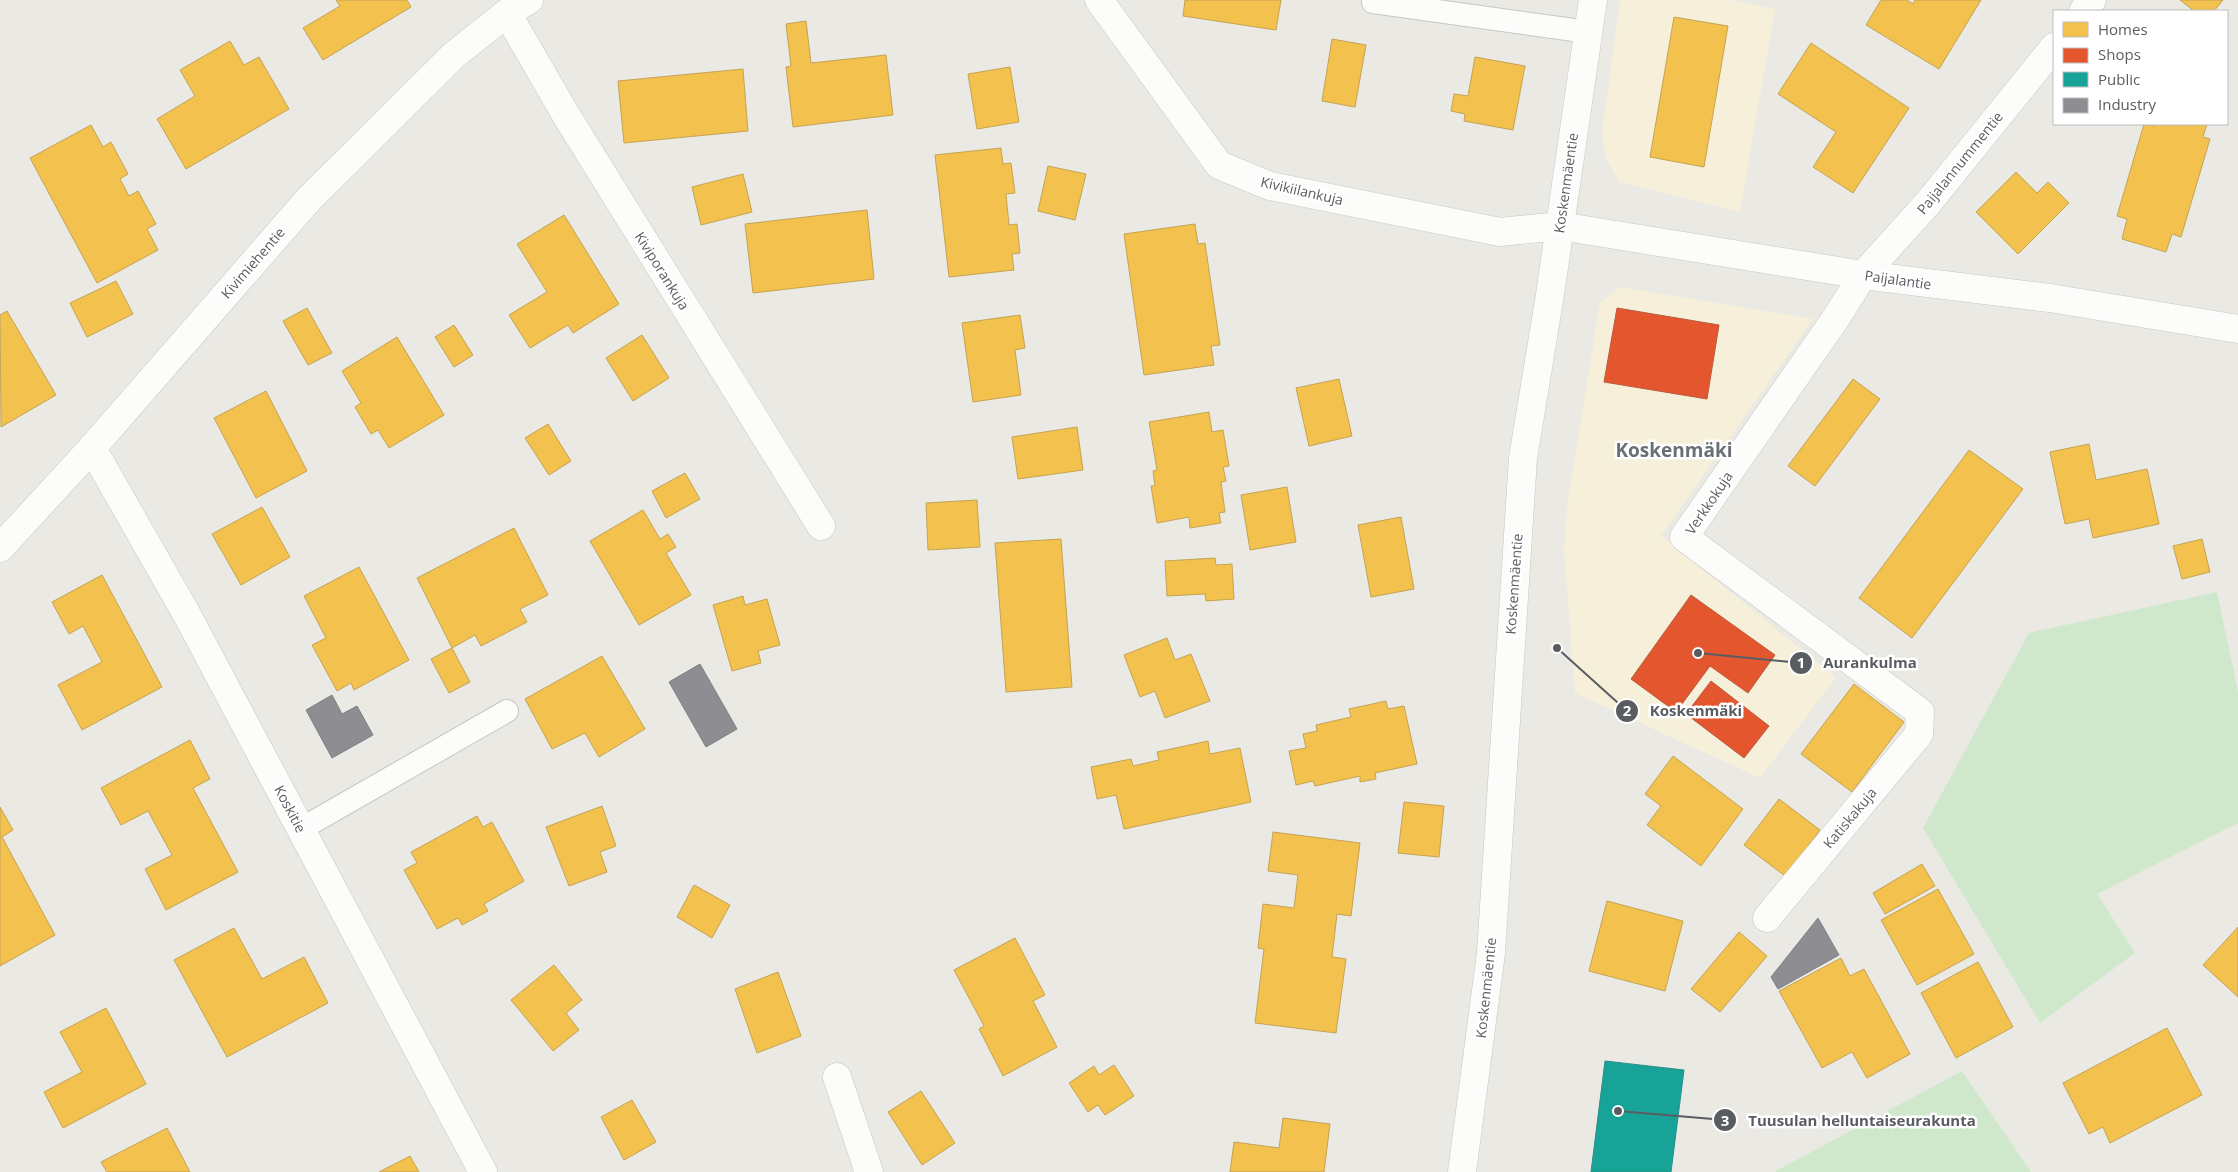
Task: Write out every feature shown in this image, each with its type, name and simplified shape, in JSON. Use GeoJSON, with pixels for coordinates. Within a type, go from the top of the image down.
{"type":"FeatureCollection","features":[{"type":"Feature","properties":{"kind":"street","name":"Kivikiilankuja"},"geometry":{"type":"LineString","coordinates":[[1099,0],[1219,165],[1270,186],[1500,232],[1560,226]]}},
{"type":"Feature","properties":{"kind":"street","name":"Koskenmäentie"},"geometry":{"type":"LineString","coordinates":[[1462,1172],[1491,954],[1523,458],[1560,226],[1593,0]]}},
{"type":"Feature","properties":{"kind":"street"},"geometry":{"type":"LineString","coordinates":[[2084,10],[2092,0]]}},
{"type":"Feature","properties":{"kind":"street","name":"Kivimiehentie"},"geometry":{"type":"LineString","coordinates":[[0,548],[92,448],[309,199],[454,55],[518,7]]}},
{"type":"Feature","properties":{"kind":"street","name":"Kiviporankuja"},"geometry":{"type":"LineString","coordinates":[[518,7],[566,115],[821,526]]}},
{"type":"Feature","properties":{"kind":"street","name":"Paijalannummentie"},"geometry":{"type":"LineString","coordinates":[[1863,276],[1928,203],[2053,49]]}},
{"type":"Feature","properties":{"kind":"street","name":"Paijalantie"},"geometry":{"type":"LineString","coordinates":[[1560,226],[1863,276],[2050,298],[2238,329]]}},
{"type":"Feature","properties":{"kind":"street","name":"Verkkokuja"},"geometry":{"type":"LineString","coordinates":[[1863,276],[1684,537],[1920,712]]}},
{"type":"Feature","properties":{"kind":"street","name":"Koskitie"},"geometry":{"type":"LineString","coordinates":[[92,448],[186,613],[484,1172]]}},
{"type":"Feature","properties":{"kind":"street","name":"Katiskakuja"},"geometry":{"type":"LineString","coordinates":[[1767,918],[1919,734],[1920,712]]}},
{"type":"Feature","properties":{"kind":"street"},"geometry":{"type":"LineString","coordinates":[[837,1077],[869,1172]]}},
{"type":"Feature","properties":{"kind":"lane"},"geometry":{"type":"LineString","coordinates":[[1373,2],[1588,32]]}},
{"type":"Feature","properties":{"kind":"lane"},"geometry":{"type":"LineString","coordinates":[[301,829],[506,711]]}},
{"type":"Feature","properties":{"kind":"shaded area"},"geometry":{"type":"Polygon","coordinates":[[[1620,0],[1730,0],[1775,9],[1740,212],[1619,182],[1606,158],[1602,133],[1620,0]]]}},
{"type":"Feature","properties":{"kind":"shaded area"},"geometry":{"type":"Polygon","coordinates":[[[1619,287],[1813,319],[1661,536],[1836,677],[1760,778],[1575,693],[1564,551],[1568,498],[1600,303],[1619,287]]]}},
{"type":"Feature","properties":{"kind":"green space"},"geometry":{"type":"Polygon","coordinates":[[[2217,592],[2238,692],[2238,823],[2097,894],[2135,953],[2040,1023],[1923,828],[2029,633],[2217,592]]]}},
{"type":"Feature","properties":{"kind":"green space"},"geometry":{"type":"Polygon","coordinates":[[[1962,1071],[2031,1172],[1776,1172],[1776,1171],[1962,1071]]]}},
{"type":"Feature","properties":{"kind":"building: Homes"},"geometry":{"type":"Polygon","coordinates":[[[336,0],[407,0],[411,7],[323,60],[303,28],[340,6],[336,0]]]}},
{"type":"Feature","properties":{"kind":"building: Homes"},"geometry":{"type":"Polygon","coordinates":[[[1185,0],[1281,0],[1276,30],[1183,16],[1185,0]]]}},
{"type":"Feature","properties":{"kind":"building: Homes"},"geometry":{"type":"Polygon","coordinates":[[[1881,0],[1907,0],[1913,4],[1915,0],[1981,0],[1939,69],[1866,25],[1881,0]]]}},
{"type":"Feature","properties":{"kind":"building: Homes"},"geometry":{"type":"Polygon","coordinates":[[[2180,0],[2223,0],[2215,10],[2193,10],[2180,0]]]}},
{"type":"Feature","properties":{"kind":"building: Homes"},"geometry":{"type":"Polygon","coordinates":[[[1674,17],[1728,26],[1704,167],[1650,157],[1674,17]]]}},
{"type":"Feature","properties":{"kind":"building: Homes"},"geometry":{"type":"Polygon","coordinates":[[[806,21],[811,63],[886,55],[893,115],[793,127],[786,67],[791,66],[786,24],[806,21]]]}},
{"type":"Feature","properties":{"kind":"building: Homes"},"geometry":{"type":"Polygon","coordinates":[[[1332,39],[1366,45],[1355,107],[1322,101],[1332,39]]]}},
{"type":"Feature","properties":{"kind":"building: Homes"},"geometry":{"type":"Polygon","coordinates":[[[230,41],[244,65],[259,57],[289,109],[186,169],[157,119],[195,96],[180,70],[230,41]]]}},
{"type":"Feature","properties":{"kind":"building: Homes"},"geometry":{"type":"Polygon","coordinates":[[[1811,43],[1909,108],[1853,193],[1813,167],[1836,132],[1778,94],[1811,43]]]}},
{"type":"Feature","properties":{"kind":"building: Homes"},"geometry":{"type":"Polygon","coordinates":[[[1475,57],[1525,66],[1513,130],[1464,121],[1465,114],[1451,111],[1454,94],[1468,96],[1475,57]]]}},
{"type":"Feature","properties":{"kind":"building: Homes"},"geometry":{"type":"Polygon","coordinates":[[[1010,67],[1019,122],[977,129],[968,74],[1010,67]]]}},
{"type":"Feature","properties":{"kind":"building: Homes"},"geometry":{"type":"Polygon","coordinates":[[[743,69],[748,131],[624,143],[618,81],[743,69]]]}},
{"type":"Feature","properties":{"kind":"building: Homes"},"geometry":{"type":"Polygon","coordinates":[[[91,125],[103,147],[111,142],[128,174],[120,179],[129,196],[138,191],[156,224],[147,229],[158,250],[97,283],[30,158],[91,125]]]}},
{"type":"Feature","properties":{"kind":"building: Homes"},"geometry":{"type":"Polygon","coordinates":[[[2144,125],[2207,125],[2203,137],[2210,139],[2181,237],[2172,234],[2166,252],[2122,239],[2127,219],[2117,216],[2144,125]]]}},
{"type":"Feature","properties":{"kind":"building: Homes"},"geometry":{"type":"Polygon","coordinates":[[[1001,148],[1003,164],[1011,163],[1015,193],[1006,194],[1009,225],[1017,224],[1020,253],[1012,254],[1014,270],[949,277],[935,155],[1001,148]]]}},
{"type":"Feature","properties":{"kind":"building: Homes"},"geometry":{"type":"Polygon","coordinates":[[[1048,166],[1086,174],[1075,220],[1038,211],[1048,166]]]}},
{"type":"Feature","properties":{"kind":"building: Homes"},"geometry":{"type":"Polygon","coordinates":[[[2016,172],[2037,193],[2048,182],[2069,203],[2018,254],[1976,212],[2016,172]]]}},
{"type":"Feature","properties":{"kind":"building: Homes"},"geometry":{"type":"Polygon","coordinates":[[[743,174],[752,212],[701,225],[692,187],[743,174]]]}},
{"type":"Feature","properties":{"kind":"building: Homes"},"geometry":{"type":"Polygon","coordinates":[[[867,210],[874,279],[753,293],[745,224],[867,210]]]}},
{"type":"Feature","properties":{"kind":"building: Homes"},"geometry":{"type":"Polygon","coordinates":[[[564,215],[619,304],[573,333],[568,325],[530,348],[509,315],[547,292],[517,244],[564,215]]]}},
{"type":"Feature","properties":{"kind":"building: Homes"},"geometry":{"type":"Polygon","coordinates":[[[1195,224],[1198,244],[1205,243],[1220,345],[1211,346],[1214,365],[1144,375],[1124,234],[1195,224]]]}},
{"type":"Feature","properties":{"kind":"building: Homes"},"geometry":{"type":"Polygon","coordinates":[[[116,281],[133,314],[87,337],[70,303],[116,281]]]}},
{"type":"Feature","properties":{"kind":"building: Homes"},"geometry":{"type":"Polygon","coordinates":[[[307,308],[332,353],[308,365],[283,321],[307,308]]]}},
{"type":"Feature","properties":{"kind":"building: Homes"},"geometry":{"type":"Polygon","coordinates":[[[7,311],[56,395],[1,427],[0,315],[7,311]]]}},
{"type":"Feature","properties":{"kind":"building: Homes"},"geometry":{"type":"Polygon","coordinates":[[[1020,315],[1025,348],[1015,350],[1021,395],[973,402],[962,323],[1020,315]]]}},
{"type":"Feature","properties":{"kind":"building: Homes"},"geometry":{"type":"Polygon","coordinates":[[[454,325],[473,355],[454,367],[435,337],[454,325]]]}},
{"type":"Feature","properties":{"kind":"building: Homes"},"geometry":{"type":"Polygon","coordinates":[[[642,335],[669,378],[633,401],[606,358],[642,335]]]}},
{"type":"Feature","properties":{"kind":"building: Homes"},"geometry":{"type":"Polygon","coordinates":[[[397,337],[444,415],[389,448],[378,430],[371,434],[355,407],[361,403],[342,371],[397,337]]]}},
{"type":"Feature","properties":{"kind":"building: Homes"},"geometry":{"type":"Polygon","coordinates":[[[1339,379],[1352,436],[1309,446],[1296,388],[1339,379]]]}},
{"type":"Feature","properties":{"kind":"building: Homes"},"geometry":{"type":"Polygon","coordinates":[[[1853,379],[1880,399],[1815,486],[1788,466],[1853,379]]]}},
{"type":"Feature","properties":{"kind":"building: Homes"},"geometry":{"type":"Polygon","coordinates":[[[266,391],[307,471],[256,498],[214,418],[266,391]]]}},
{"type":"Feature","properties":{"kind":"building: Homes"},"geometry":{"type":"Polygon","coordinates":[[[1209,412],[1212,432],[1223,430],[1229,466],[1223,467],[1226,481],[1221,482],[1225,512],[1219,513],[1221,523],[1190,528],[1189,517],[1157,523],[1151,486],[1155,486],[1153,471],[1157,470],[1149,422],[1209,412]]]}},
{"type":"Feature","properties":{"kind":"building: Homes"},"geometry":{"type":"Polygon","coordinates":[[[548,424],[571,461],[549,475],[525,438],[548,424]]]}},
{"type":"Feature","properties":{"kind":"building: Homes"},"geometry":{"type":"Polygon","coordinates":[[[1077,427],[1083,470],[1018,479],[1012,437],[1077,427]]]}},
{"type":"Feature","properties":{"kind":"building: Homes"},"geometry":{"type":"Polygon","coordinates":[[[2089,444],[2096,480],[2147,469],[2159,524],[2093,538],[2089,519],[2065,524],[2050,452],[2089,444]]]}},
{"type":"Feature","properties":{"kind":"building: Homes"},"geometry":{"type":"Polygon","coordinates":[[[1969,450],[2023,489],[1912,638],[1859,598],[1969,450]]]}},
{"type":"Feature","properties":{"kind":"building: Homes"},"geometry":{"type":"Polygon","coordinates":[[[685,473],[700,499],[666,518],[652,491],[685,473]]]}},
{"type":"Feature","properties":{"kind":"building: Homes"},"geometry":{"type":"Polygon","coordinates":[[[1287,487],[1296,542],[1250,550],[1241,495],[1287,487]]]}},
{"type":"Feature","properties":{"kind":"building: Homes"},"geometry":{"type":"Polygon","coordinates":[[[977,500],[980,547],[928,550],[926,503],[977,500]]]}},
{"type":"Feature","properties":{"kind":"building: Homes"},"geometry":{"type":"Polygon","coordinates":[[[262,507],[290,557],[241,585],[212,534],[262,507]]]}},
{"type":"Feature","properties":{"kind":"building: Homes"},"geometry":{"type":"Polygon","coordinates":[[[643,510],[660,539],[668,534],[676,547],[666,553],[691,595],[639,625],[590,541],[643,510]]]}},
{"type":"Feature","properties":{"kind":"building: Homes"},"geometry":{"type":"Polygon","coordinates":[[[1401,517],[1414,589],[1371,597],[1358,525],[1401,517]]]}},
{"type":"Feature","properties":{"kind":"building: Homes"},"geometry":{"type":"Polygon","coordinates":[[[514,528],[548,595],[520,609],[527,622],[481,646],[475,635],[452,648],[417,578],[514,528]]]}},
{"type":"Feature","properties":{"kind":"building: Homes"},"geometry":{"type":"Polygon","coordinates":[[[1061,539],[1072,687],[1006,692],[995,543],[1061,539]]]}},
{"type":"Feature","properties":{"kind":"building: Homes"},"geometry":{"type":"Polygon","coordinates":[[[2202,539],[2210,572],[2182,579],[2173,546],[2202,539]]]}},
{"type":"Feature","properties":{"kind":"building: Homes"},"geometry":{"type":"Polygon","coordinates":[[[1215,558],[1216,565],[1232,564],[1234,599],[1206,601],[1205,594],[1167,596],[1165,561],[1215,558]]]}},
{"type":"Feature","properties":{"kind":"building: Homes"},"geometry":{"type":"Polygon","coordinates":[[[359,567],[409,660],[354,690],[351,683],[337,691],[312,645],[326,638],[304,596],[359,567]]]}},
{"type":"Feature","properties":{"kind":"building: Homes"},"geometry":{"type":"Polygon","coordinates":[[[102,575],[162,687],[82,730],[58,685],[102,662],[83,626],[69,634],[52,602],[102,575]]]}},
{"type":"Feature","properties":{"kind":"building: Homes"},"geometry":{"type":"Polygon","coordinates":[[[743,596],[745,605],[767,599],[780,645],[758,651],[761,663],[732,671],[713,605],[743,596]]]}},
{"type":"Feature","properties":{"kind":"building: Homes"},"geometry":{"type":"Polygon","coordinates":[[[1167,638],[1175,660],[1191,654],[1210,701],[1165,718],[1155,691],[1140,697],[1124,655],[1167,638]]]}},
{"type":"Feature","properties":{"kind":"building: Homes"},"geometry":{"type":"Polygon","coordinates":[[[452,648],[470,682],[449,693],[431,659],[452,648]]]}},
{"type":"Feature","properties":{"kind":"building: Homes"},"geometry":{"type":"Polygon","coordinates":[[[602,656],[645,729],[599,757],[585,733],[552,749],[525,699],[602,656]]]}},
{"type":"Feature","properties":{"kind":"building: Homes"},"geometry":{"type":"Polygon","coordinates":[[[1854,684],[1904,722],[1852,792],[1801,754],[1854,684]]]}},
{"type":"Feature","properties":{"kind":"building: Homes"},"geometry":{"type":"Polygon","coordinates":[[[1386,701],[1388,709],[1404,706],[1417,764],[1375,773],[1376,779],[1360,782],[1360,776],[1315,786],[1313,781],[1296,785],[1289,751],[1306,748],[1303,734],[1317,731],[1316,725],[1351,717],[1349,709],[1386,701]]]}},
{"type":"Feature","properties":{"kind":"building: Homes"},"geometry":{"type":"Polygon","coordinates":[[[190,740],[210,779],[193,788],[238,872],[166,910],[145,869],[172,855],[148,811],[121,825],[101,788],[190,740]]]}},
{"type":"Feature","properties":{"kind":"building: Homes"},"geometry":{"type":"Polygon","coordinates":[[[1208,741],[1210,754],[1240,748],[1251,802],[1124,829],[1116,795],[1097,799],[1091,767],[1131,759],[1133,766],[1159,760],[1157,752],[1208,741]]]}},
{"type":"Feature","properties":{"kind":"building: Homes"},"geometry":{"type":"Polygon","coordinates":[[[1673,756],[1743,809],[1701,866],[1647,825],[1661,806],[1645,794],[1673,756]]]}},
{"type":"Feature","properties":{"kind":"building: Homes"},"geometry":{"type":"Polygon","coordinates":[[[1779,799],[1820,830],[1785,876],[1744,845],[1779,799]]]}},
{"type":"Feature","properties":{"kind":"building: Homes"},"geometry":{"type":"Polygon","coordinates":[[[1404,802],[1444,806],[1439,857],[1398,853],[1404,802]]]}},
{"type":"Feature","properties":{"kind":"building: Homes"},"geometry":{"type":"Polygon","coordinates":[[[602,806],[616,846],[600,852],[607,872],[569,886],[546,827],[602,806]]]}},
{"type":"Feature","properties":{"kind":"building: Homes"},"geometry":{"type":"Polygon","coordinates":[[[0,807],[13,830],[2,837],[55,935],[0,966],[0,807]]]}},
{"type":"Feature","properties":{"kind":"building: Homes"},"geometry":{"type":"Polygon","coordinates":[[[477,816],[483,827],[492,822],[524,881],[484,904],[488,911],[462,925],[458,918],[437,929],[404,870],[417,863],[411,852],[477,816]]]}},
{"type":"Feature","properties":{"kind":"building: Homes"},"geometry":{"type":"Polygon","coordinates":[[[1273,832],[1360,843],[1351,916],[1337,914],[1332,957],[1346,959],[1336,1033],[1255,1023],[1264,949],[1258,948],[1263,904],[1294,908],[1298,875],[1268,871],[1273,832]]]}},
{"type":"Feature","properties":{"kind":"building: Homes"},"geometry":{"type":"Polygon","coordinates":[[[1922,864],[1935,886],[1885,914],[1873,893],[1922,864]]]}},
{"type":"Feature","properties":{"kind":"building: Homes"},"geometry":{"type":"Polygon","coordinates":[[[694,885],[730,905],[712,938],[677,917],[694,885]]]}},
{"type":"Feature","properties":{"kind":"building: Homes"},"geometry":{"type":"Polygon","coordinates":[[[1938,889],[1974,954],[1917,985],[1881,920],[1938,889]]]}},
{"type":"Feature","properties":{"kind":"building: Homes"},"geometry":{"type":"Polygon","coordinates":[[[1607,901],[1683,921],[1665,991],[1589,971],[1607,901]]]}},
{"type":"Feature","properties":{"kind":"building: Homes"},"geometry":{"type":"Polygon","coordinates":[[[2238,927],[2238,997],[2203,965],[2238,927]]]}},
{"type":"Feature","properties":{"kind":"building: Homes"},"geometry":{"type":"Polygon","coordinates":[[[234,928],[262,979],[304,957],[328,1003],[227,1057],[174,960],[234,928]]]}},
{"type":"Feature","properties":{"kind":"building: Homes"},"geometry":{"type":"Polygon","coordinates":[[[1739,932],[1767,956],[1720,1012],[1691,989],[1739,932]]]}},
{"type":"Feature","properties":{"kind":"building: Homes"},"geometry":{"type":"Polygon","coordinates":[[[1015,938],[1045,995],[1033,1001],[1057,1047],[1003,1076],[979,1029],[984,1026],[954,970],[1015,938]]]}},
{"type":"Feature","properties":{"kind":"building: Homes"},"geometry":{"type":"Polygon","coordinates":[[[1841,958],[1850,976],[1864,969],[1910,1054],[1867,1078],[1852,1052],[1822,1068],[1779,991],[1841,958]]]}},
{"type":"Feature","properties":{"kind":"building: Homes"},"geometry":{"type":"Polygon","coordinates":[[[1978,962],[2013,1027],[1956,1058],[1921,993],[1978,962]]]}},
{"type":"Feature","properties":{"kind":"building: Homes"},"geometry":{"type":"Polygon","coordinates":[[[554,965],[582,1000],[566,1013],[579,1030],[553,1051],[511,1000],[554,965]]]}},
{"type":"Feature","properties":{"kind":"building: Homes"},"geometry":{"type":"Polygon","coordinates":[[[778,972],[801,1036],[757,1053],[735,989],[778,972]]]}},
{"type":"Feature","properties":{"kind":"building: Homes"},"geometry":{"type":"Polygon","coordinates":[[[106,1008],[146,1084],[63,1128],[44,1092],[82,1072],[60,1032],[106,1008]]]}},
{"type":"Feature","properties":{"kind":"building: Homes"},"geometry":{"type":"Polygon","coordinates":[[[2167,1028],[2202,1095],[2110,1143],[2103,1127],[2089,1134],[2063,1083],[2167,1028]]]}},
{"type":"Feature","properties":{"kind":"building: Homes"},"geometry":{"type":"Polygon","coordinates":[[[1114,1065],[1134,1096],[1105,1115],[1098,1105],[1088,1112],[1069,1083],[1094,1066],[1099,1075],[1114,1065]]]}},
{"type":"Feature","properties":{"kind":"building: Homes"},"geometry":{"type":"Polygon","coordinates":[[[921,1091],[955,1143],[922,1165],[888,1112],[921,1091]]]}},
{"type":"Feature","properties":{"kind":"building: Homes"},"geometry":{"type":"Polygon","coordinates":[[[632,1100],[656,1142],[624,1160],[601,1117],[632,1100]]]}},
{"type":"Feature","properties":{"kind":"building: Homes"},"geometry":{"type":"Polygon","coordinates":[[[1283,1118],[1330,1124],[1324,1172],[1230,1172],[1234,1142],[1279,1148],[1283,1118]]]}},
{"type":"Feature","properties":{"kind":"building: Homes"},"geometry":{"type":"Polygon","coordinates":[[[167,1128],[190,1172],[107,1172],[101,1162],[167,1128]]]}},
{"type":"Feature","properties":{"kind":"building: Homes"},"geometry":{"type":"Polygon","coordinates":[[[410,1156],[419,1172],[379,1172],[410,1156]]]}},
{"type":"Feature","properties":{"kind":"building: Shops"},"geometry":{"type":"Polygon","coordinates":[[[1617,308],[1719,325],[1707,399],[1604,382],[1617,308]]]}},
{"type":"Feature","properties":{"kind":"building: Shops"},"geometry":{"type":"Polygon","coordinates":[[[1691,595],[1775,655],[1748,693],[1710,666],[1676,712],[1631,679],[1691,595]]]}},
{"type":"Feature","properties":{"kind":"building: Shops"},"geometry":{"type":"Polygon","coordinates":[[[1711,681],[1769,726],[1744,758],[1686,714],[1711,681]]]}},
{"type":"Feature","properties":{"kind":"building: Public"},"geometry":{"type":"Polygon","coordinates":[[[1605,1061],[1684,1070],[1671,1172],[1591,1172],[1605,1061]]]}},
{"type":"Feature","properties":{"kind":"building: Industry"},"geometry":{"type":"Polygon","coordinates":[[[700,664],[737,729],[706,747],[669,682],[700,664]]]}},
{"type":"Feature","properties":{"kind":"building: Industry"},"geometry":{"type":"Polygon","coordinates":[[[332,695],[342,714],[357,706],[373,735],[332,758],[306,710],[332,695]]]}},
{"type":"Feature","properties":{"kind":"building: Industry"},"geometry":{"type":"Polygon","coordinates":[[[1818,918],[1839,955],[1778,989],[1771,977],[1818,918]]]}},
{"type":"Feature","properties":{"kind":"place","name":"Koskenmäki"},"geometry":{"type":"Point","coordinates":[1557,648]}},
{"type":"Feature","properties":{"kind":"place","name":"Aurankulma"},"geometry":{"type":"Point","coordinates":[1698,653]}},
{"type":"Feature","properties":{"kind":"place","name":"Tuusulan helluntaiseurakunta"},"geometry":{"type":"Point","coordinates":[1618,1111]}},
{"type":"Feature","properties":{"kind":"district","name":"Koskenmäki"},"geometry":{"type":"Point","coordinates":[1674,450]}}]}
